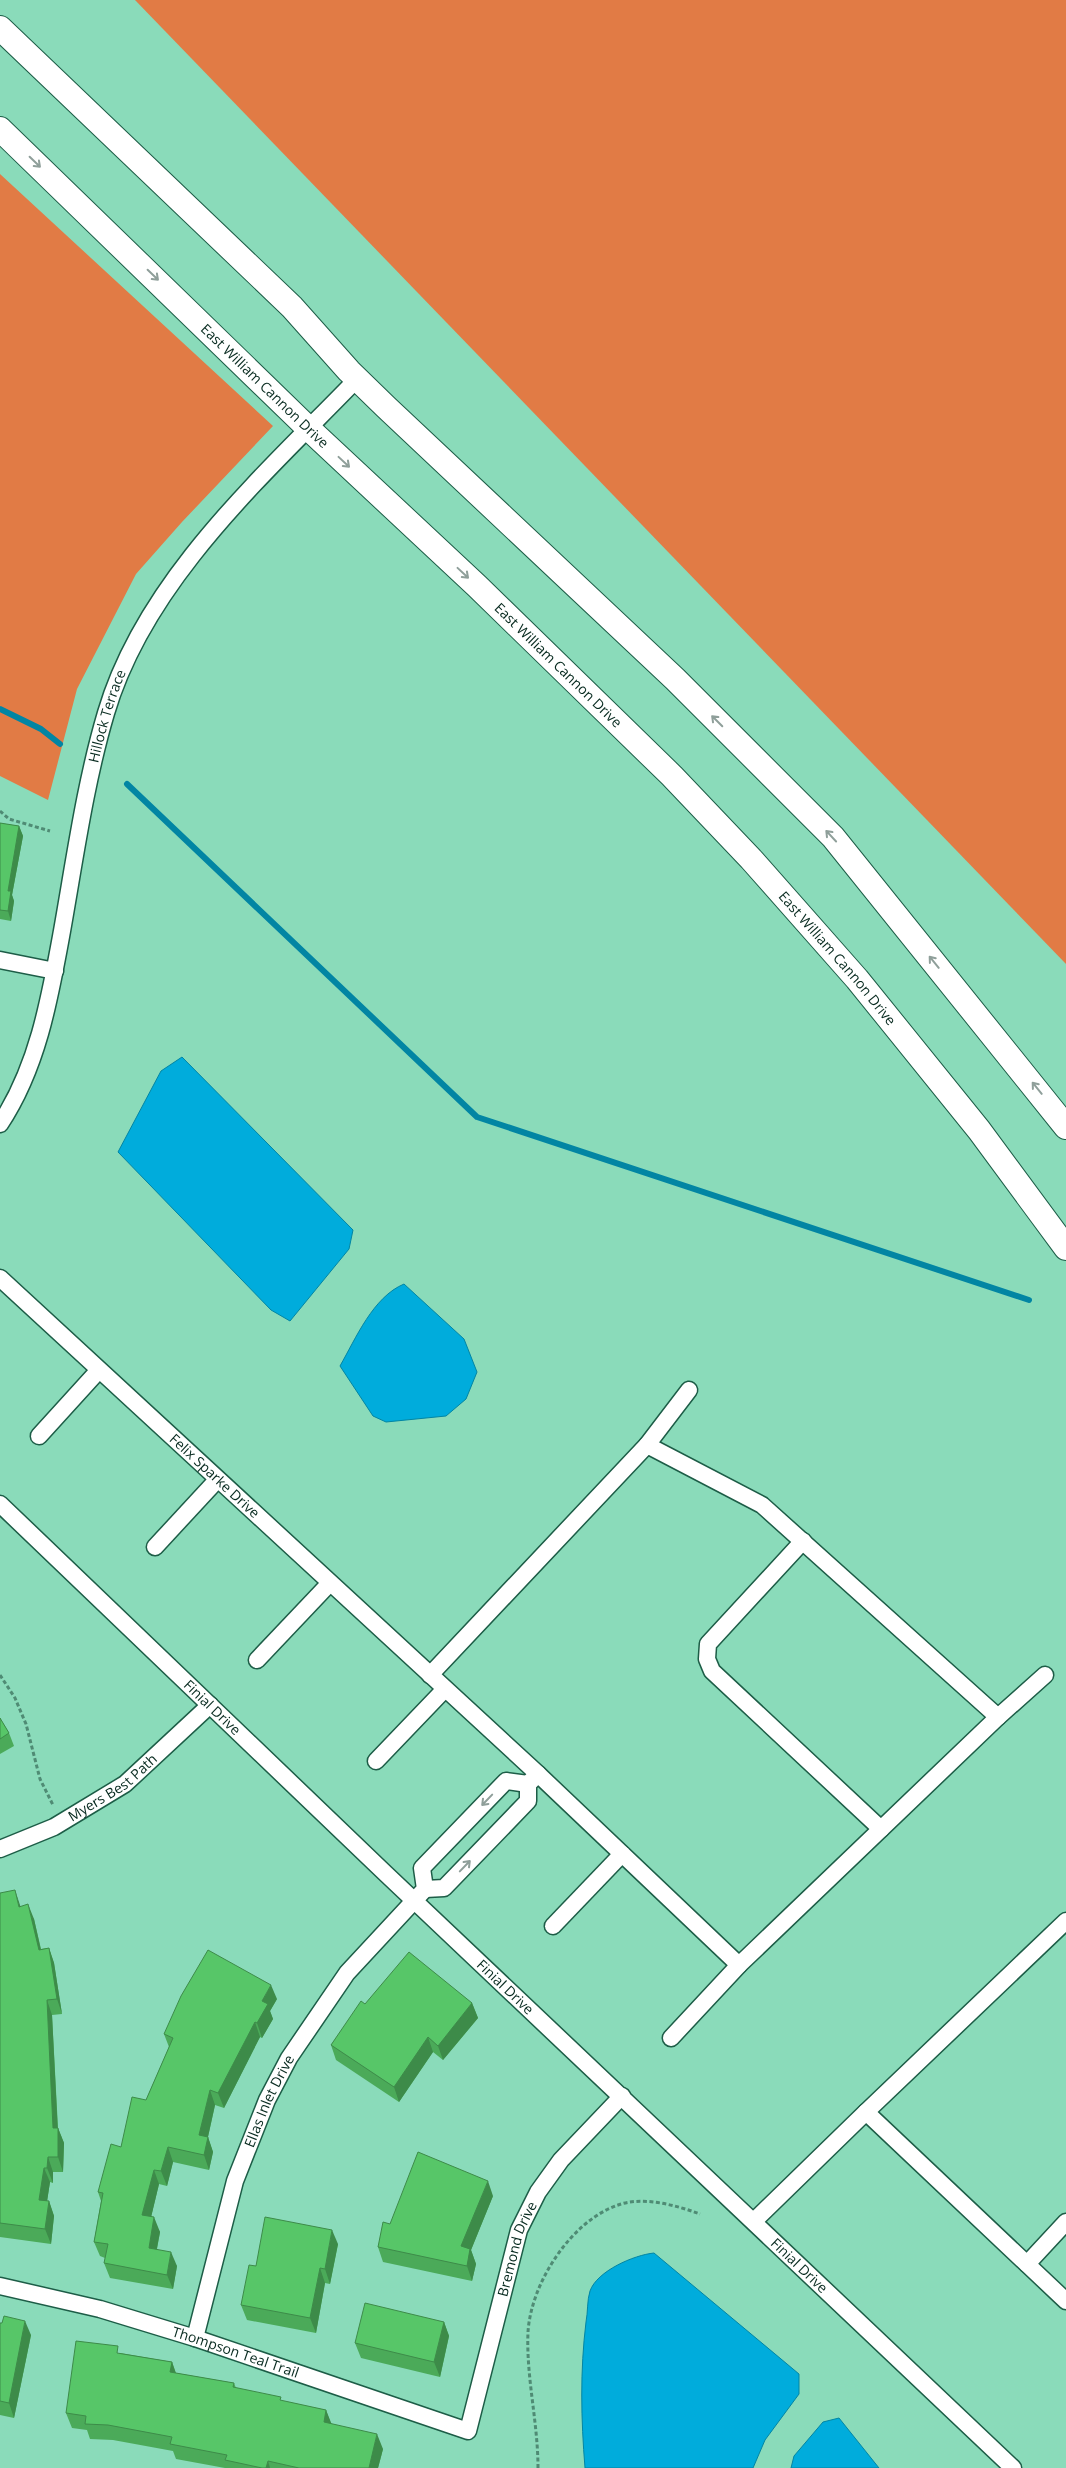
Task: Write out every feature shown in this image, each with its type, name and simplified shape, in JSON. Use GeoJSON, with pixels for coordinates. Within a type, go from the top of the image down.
{"type":"FeatureCollection","features":[{"type":"Feature","properties":{"kind":"street"},"geometry":{"type":"LineString","coordinates":[[0,28],[292,308],[357,379],[675,679],[833,838],[1066,1127]]}},
{"type":"Feature","properties":{"kind":"street","name":"East William Cannon Drive"},"geometry":{"type":"LineString","coordinates":[[0,128],[309,429],[614,717],[751,859],[857,979],[901,1033],[979,1130],[1066,1248]]}},
{"type":"Feature","properties":{"kind":"street","name":"Hillock Terrace"},"geometry":{"type":"LineString","coordinates":[[0,1124],[31,1065],[55,971],[86,797],[106,712],[126,661],[160,599],[212,531],[357,379]]}},
{"type":"Feature","properties":{"kind":"street"},"geometry":{"type":"LineString","coordinates":[[0,960],[55,971]]}},
{"type":"Feature","properties":{"kind":"street","name":"Felix Sparke Drive"},"geometry":{"type":"LineString","coordinates":[[0,1278],[445,1689],[533,1779],[622,1854],[739,1965]]}},
{"type":"Feature","properties":{"kind":"street"},"geometry":{"type":"LineString","coordinates":[[39,1436],[99,1370]]}},
{"type":"Feature","properties":{"kind":"street"},"geometry":{"type":"LineString","coordinates":[[430,1675],[647,1445],[689,1390]]}},
{"type":"Feature","properties":{"kind":"street"},"geometry":{"type":"LineString","coordinates":[[647,1445],[762,1505],[998,1717]]}},
{"type":"Feature","properties":{"kind":"street"},"geometry":{"type":"LineString","coordinates":[[155,1547],[217,1480]]}},
{"type":"Feature","properties":{"kind":"street","name":"Finial Drive"},"geometry":{"type":"LineString","coordinates":[[0,1504],[210,1705],[420,1895],[622,2096],[1013,2468]]}},
{"type":"Feature","properties":{"kind":"street"},"geometry":{"type":"LineString","coordinates":[[804,1541],[708,1644],[707,1659],[712,1671],[881,1829]]}},
{"type":"Feature","properties":{"kind":"street"},"geometry":{"type":"LineString","coordinates":[[257,1660],[330,1584]]}},
{"type":"Feature","properties":{"kind":"street"},"geometry":{"type":"LineString","coordinates":[[671,2038],[739,1965],[998,1717],[1045,1675]]}},
{"type":"Feature","properties":{"kind":"street"},"geometry":{"type":"LineString","coordinates":[[376,1761],[445,1689]]}},
{"type":"Feature","properties":{"kind":"street","name":"Myers Best Path"},"geometry":{"type":"LineString","coordinates":[[0,1849],[54,1827],[125,1784],[210,1705]]}},
{"type":"Feature","properties":{"kind":"street"},"geometry":{"type":"LineString","coordinates":[[533,1779],[528,1801],[444,1888],[420,1895],[422,1868],[500,1787],[506,1781],[533,1779]]}},
{"type":"Feature","properties":{"kind":"street"},"geometry":{"type":"LineString","coordinates":[[553,1926],[622,1854]]}},
{"type":"Feature","properties":{"kind":"street","name":"Ellas Inlet Drive"},"geometry":{"type":"LineString","coordinates":[[195,2338],[235,2182],[267,2100],[290,2058],[348,1972],[420,1895]]}},
{"type":"Feature","properties":{"kind":"street"},"geometry":{"type":"LineString","coordinates":[[754,2222],[1066,1921]]}},
{"type":"Feature","properties":{"kind":"street","name":"Bremond Drive"},"geometry":{"type":"LineString","coordinates":[[468,2431],[520,2230],[538,2192],[561,2160],[622,2096]]}},
{"type":"Feature","properties":{"kind":"street"},"geometry":{"type":"LineString","coordinates":[[866,2112],[1066,2302]]}},
{"type":"Feature","properties":{"kind":"street"},"geometry":{"type":"LineString","coordinates":[[1027,2264],[1066,2222]]}},
{"type":"Feature","properties":{"kind":"street","name":"Thompson Teal Trail"},"geometry":{"type":"LineString","coordinates":[[0,2286],[100,2309],[195,2338],[468,2431]]}},
{"type":"Feature","properties":{"kind":"path"},"geometry":{"type":"LineString","coordinates":[[0,811],[8,819],[50,831]]}},
{"type":"Feature","properties":{"kind":"path"},"geometry":{"type":"LineString","coordinates":[[0,1675],[15,1698],[26,1724],[40,1779],[53,1805]]}},
{"type":"Feature","properties":{"kind":"path"},"geometry":{"type":"LineString","coordinates":[[538,2468],[528,2357],[528,2329],[536,2300],[554,2258],[569,2237],[593,2218],[619,2204],[641,2201],[668,2205],[700,2214]]}},
{"type":"Feature","properties":{"kind":"shaded area"},"geometry":{"type":"Polygon","coordinates":[[[135,0],[1066,0],[1066,964],[135,0]]]}},
{"type":"Feature","properties":{"kind":"shaded area"},"geometry":{"type":"Polygon","coordinates":[[[0,174],[273,426],[182,522],[136,574],[77,689],[48,800],[0,776],[0,174]]]}},
{"type":"Feature","properties":{"kind":"water"},"geometry":{"type":"Polygon","coordinates":[[[182,1057],[353,1230],[349,1249],[290,1321],[271,1310],[118,1152],[161,1071],[182,1057]]]}},
{"type":"Feature","properties":{"kind":"water"},"geometry":{"type":"Polygon","coordinates":[[[404,1284],[464,1339],[477,1372],[466,1399],[446,1416],[386,1422],[373,1416],[340,1366],[374,1308],[393,1290],[404,1284]]]}},
{"type":"Feature","properties":{"kind":"water"},"geometry":{"type":"Polygon","coordinates":[[[654,2253],[799,2374],[799,2394],[765,2440],[753,2468],[585,2468],[582,2377],[590,2291],[600,2277],[617,2265],[646,2254],[654,2253]]]}},
{"type":"Feature","properties":{"kind":"water"},"geometry":{"type":"Polygon","coordinates":[[[839,2418],[879,2468],[791,2468],[794,2456],[823,2422],[839,2418]]]}},
{"type":"Feature","properties":{"kind":"building"},"geometry":{"type":"Polygon","coordinates":[[[0,823],[19,826],[8,891],[11,891],[8,911],[0,910],[0,823]]]}},
{"type":"Feature","properties":{"kind":"building"},"geometry":{"type":"Polygon","coordinates":[[[0,1718],[9,1733],[0,1739],[0,1718]]]}},
{"type":"Feature","properties":{"kind":"building"},"geometry":{"type":"Polygon","coordinates":[[[15,1890],[19,1907],[28,1904],[39,1950],[49,1948],[57,1999],[47,2000],[53,2128],[58,2128],[58,2157],[48,2157],[47,2168],[44,2168],[39,2200],[49,2201],[45,2229],[0,2223],[0,1893],[15,1890]]]}},
{"type":"Feature","properties":{"kind":"building"},"geometry":{"type":"Polygon","coordinates":[[[208,1950],[271,1985],[262,2001],[268,2004],[257,2023],[255,2022],[218,2093],[210,2090],[199,2135],[208,2137],[204,2155],[168,2147],[161,2171],[154,2170],[142,2215],[154,2217],[149,2248],[171,2252],[167,2275],[104,2263],[108,2244],[94,2242],[103,2193],[98,2192],[111,2144],[121,2147],[132,2097],[146,2100],[173,2038],[164,2034],[181,1996],[208,1950]]]}},
{"type":"Feature","properties":{"kind":"building"},"geometry":{"type":"Polygon","coordinates":[[[409,1952],[472,2003],[438,2046],[428,2037],[394,2087],[331,2045],[361,2001],[365,2004],[409,1952]]]}},
{"type":"Feature","properties":{"kind":"building"},"geometry":{"type":"Polygon","coordinates":[[[418,2152],[488,2181],[461,2246],[470,2249],[467,2266],[378,2247],[383,2222],[390,2224],[418,2152]]]}},
{"type":"Feature","properties":{"kind":"building"},"geometry":{"type":"Polygon","coordinates":[[[265,2217],[332,2230],[325,2269],[320,2268],[310,2318],[241,2305],[249,2265],[256,2266],[265,2217]]]}},
{"type":"Feature","properties":{"kind":"building"},"geometry":{"type":"Polygon","coordinates":[[[365,2303],[444,2322],[434,2362],[355,2343],[365,2303]]]}},
{"type":"Feature","properties":{"kind":"building"},"geometry":{"type":"Polygon","coordinates":[[[4,2316],[25,2321],[9,2403],[0,2401],[0,2323],[2,2323],[4,2316]]]}},
{"type":"Feature","properties":{"kind":"building"},"geometry":{"type":"Polygon","coordinates":[[[76,2341],[118,2346],[117,2353],[172,2362],[170,2372],[234,2383],[233,2387],[281,2397],[280,2400],[326,2410],[324,2422],[377,2434],[369,2468],[299,2468],[268,2461],[266,2468],[262,2468],[225,2460],[227,2455],[170,2444],[172,2437],[108,2425],[85,2424],[86,2416],[66,2413],[76,2341]]]}},
{"type":"Feature","properties":{"kind":"waterway"},"geometry":{"type":"LineString","coordinates":[[0,709],[41,729],[60,744]]}},
{"type":"Feature","properties":{"kind":"waterway"},"geometry":{"type":"LineString","coordinates":[[127,784],[477,1117],[1029,1300]]}}]}
